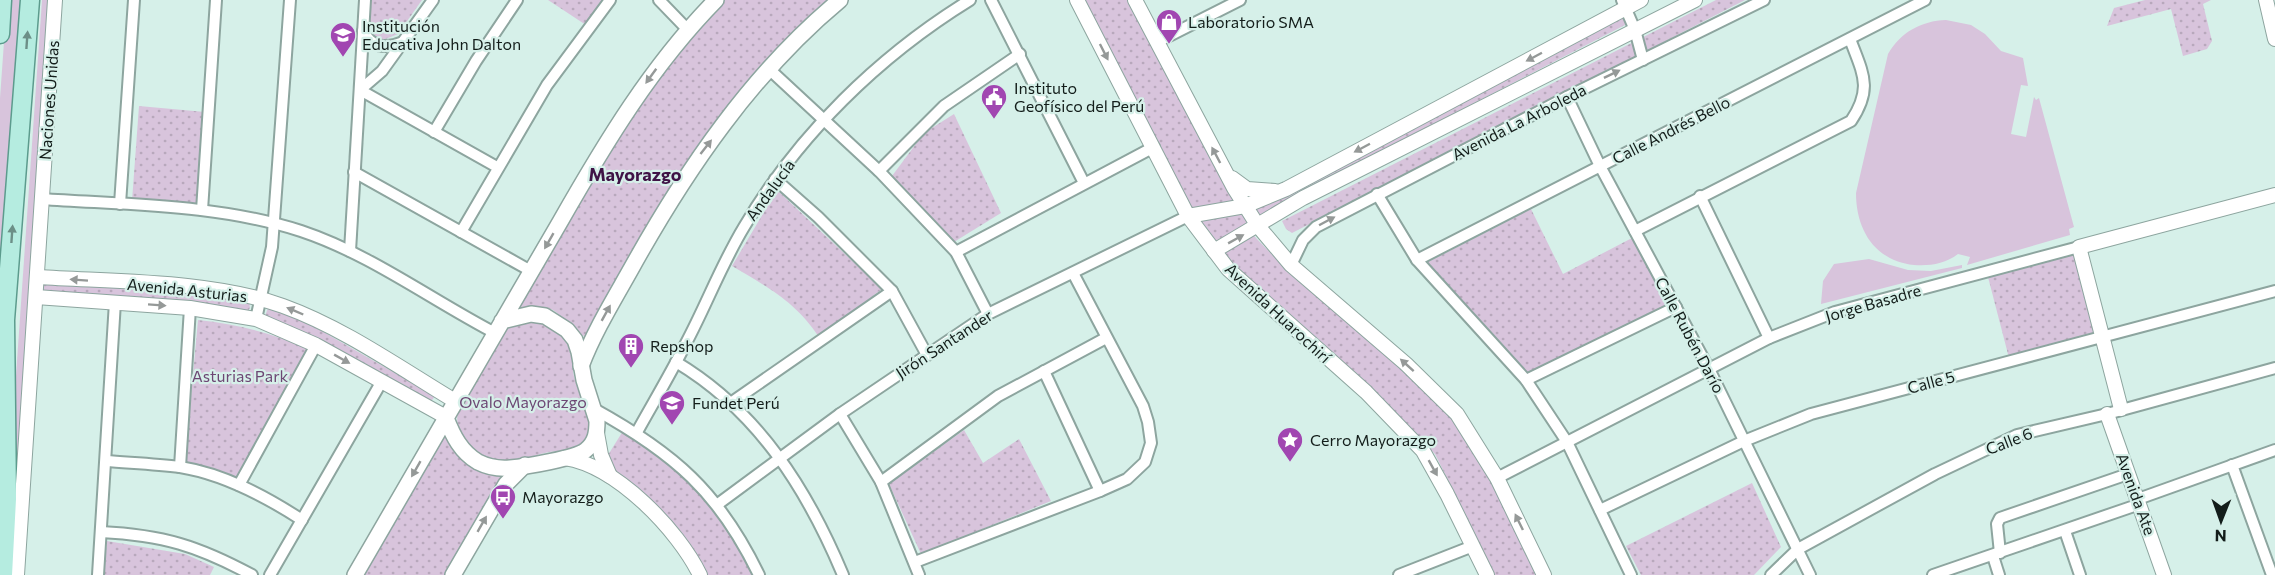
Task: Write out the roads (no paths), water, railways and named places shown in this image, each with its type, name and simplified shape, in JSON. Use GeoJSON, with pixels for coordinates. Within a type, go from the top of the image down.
{"type":"FeatureCollection","features":[{"type":"Feature","properties":{"kind":"main road"},"geometry":{"type":"LineString","coordinates":[[0,34],[2,0]]}},
{"type":"Feature","properties":{"kind":"main road"},"geometry":{"type":"LineString","coordinates":[[3,575],[7,498],[3,460],[5,320],[30,0]]}},
{"type":"Feature","properties":{"kind":"main road"},"geometry":{"type":"LineString","coordinates":[[355,575],[531,271],[637,95],[688,30],[716,0]]}},
{"type":"Feature","properties":{"kind":"main road"},"geometry":{"type":"LineString","coordinates":[[581,366],[598,327],[665,207],[702,152],[769,69],[840,0]]}},
{"type":"Feature","properties":{"kind":"main road"},"geometry":{"type":"LineString","coordinates":[[446,418],[459,446],[480,463],[509,469],[565,458],[587,450],[597,433],[594,409],[575,340],[557,322],[531,314],[499,327]]}},
{"type":"Feature","properties":{"kind":"main road"},"geometry":{"type":"LineString","coordinates":[[453,575],[506,484],[525,465]]}},
{"type":"Feature","properties":{"kind":"street","name":"Naciones Unidas"},"geometry":{"type":"LineString","coordinates":[[17,575],[55,0]]}},
{"type":"Feature","properties":{"kind":"street"},"geometry":{"type":"LineString","coordinates":[[120,204],[134,0]]}},
{"type":"Feature","properties":{"kind":"street"},"geometry":{"type":"LineString","coordinates":[[202,210],[216,0]]}},
{"type":"Feature","properties":{"kind":"street"},"geometry":{"type":"LineString","coordinates":[[256,320],[262,299],[274,224],[290,0]]}},
{"type":"Feature","properties":{"kind":"street"},"geometry":{"type":"LineString","coordinates":[[350,251],[365,0]]}},
{"type":"Feature","properties":{"kind":"street"},"geometry":{"type":"LineString","coordinates":[[360,90],[382,71],[433,0]]}},
{"type":"Feature","properties":{"kind":"street"},"geometry":{"type":"LineString","coordinates":[[434,132],[490,39],[517,0]]}},
{"type":"Feature","properties":{"kind":"street"},"geometry":{"type":"LineString","coordinates":[[461,232],[496,167],[547,85],[610,0]]}},
{"type":"Feature","properties":{"kind":"street"},"geometry":{"type":"LineString","coordinates":[[659,0],[688,30]]}},
{"type":"Feature","properties":{"kind":"street","name":"Andalucía"},"geometry":{"type":"LineString","coordinates":[[637,432],[676,362],[723,262],[775,179],[823,120],[907,43],[970,0]]}},
{"type":"Feature","properties":{"kind":"street"},"geometry":{"type":"LineString","coordinates":[[991,0],[1084,183]]}},
{"type":"Feature","properties":{"kind":"street","name":"Avenida Huarochirí"},"geometry":{"type":"LineString","coordinates":[[1077,0],[1188,216],[1228,269],[1366,392],[1423,451],[1487,575]]}},
{"type":"Feature","properties":{"kind":"street"},"geometry":{"type":"LineString","coordinates":[[1135,0],[1227,174],[1258,226],[1291,265],[1440,395],[1462,422],[1497,478],[1544,575]]}},
{"type":"Feature","properties":{"kind":"street"},"geometry":{"type":"LineString","coordinates":[[1157,42],[1240,0]]}},
{"type":"Feature","properties":{"kind":"street"},"geometry":{"type":"LineString","coordinates":[[1188,216],[1245,206],[1286,189],[1624,4],[1641,0]]}},
{"type":"Feature","properties":{"kind":"street","name":"Avenida La Arboleda"},"geometry":{"type":"LineString","coordinates":[[1214,251],[1303,198],[1695,0]]}},
{"type":"Feature","properties":{"kind":"street","name":"Avenida La Arboleda"},"geometry":{"type":"LineString","coordinates":[[1291,265],[1303,240],[1316,227],[1567,97],[1764,0]]}},
{"type":"Feature","properties":{"kind":"street","name":"Calle Andrés Bello"},"geometry":{"type":"LineString","coordinates":[[1417,260],[1925,0]]}},
{"type":"Feature","properties":{"kind":"street"},"geometry":{"type":"LineString","coordinates":[[2266,0],[2272,15],[2275,39]]}},
{"type":"Feature","properties":{"kind":"street"},"geometry":{"type":"LineString","coordinates":[[1624,4],[1635,30],[1642,60]]}},
{"type":"Feature","properties":{"kind":"street"},"geometry":{"type":"LineString","coordinates":[[363,31],[368,39],[379,46],[388,47],[403,42]]}},
{"type":"Feature","properties":{"kind":"street"},"geometry":{"type":"LineString","coordinates":[[1635,231],[1700,195],[1851,121],[1862,104],[1866,88],[1850,39]]}},
{"type":"Feature","properties":{"kind":"street"},"geometry":{"type":"LineString","coordinates":[[879,171],[906,141],[944,106],[1020,54]]}},
{"type":"Feature","properties":{"kind":"street"},"geometry":{"type":"LineString","coordinates":[[769,69],[879,171],[956,252],[988,314]]}},
{"type":"Feature","properties":{"kind":"street"},"geometry":{"type":"LineString","coordinates":[[360,90],[496,167]]}},
{"type":"Feature","properties":{"kind":"street","name":"Calle Rubén Darío"},"geometry":{"type":"LineString","coordinates":[[1567,97],[1600,166],[1709,369],[1810,575]]}},
{"type":"Feature","properties":{"kind":"street"},"geometry":{"type":"LineString","coordinates":[[956,252],[1154,147]]}},
{"type":"Feature","properties":{"kind":"street"},"geometry":{"type":"LineString","coordinates":[[354,172],[531,271]]}},
{"type":"Feature","properties":{"kind":"street"},"geometry":{"type":"LineString","coordinates":[[1227,174],[1247,189],[1268,192],[1286,189]]}},
{"type":"Feature","properties":{"kind":"street"},"geometry":{"type":"LineString","coordinates":[[775,179],[818,217],[892,291],[927,355]]}},
{"type":"Feature","properties":{"kind":"street"},"geometry":{"type":"LineString","coordinates":[[1377,194],[1417,260],[1526,380],[1567,442],[1631,575]]}},
{"type":"Feature","properties":{"kind":"street"},"geometry":{"type":"LineString","coordinates":[[1700,195],[1769,338]]}},
{"type":"Feature","properties":{"kind":"street","name":"Jorge Basadre"},"geometry":{"type":"LineString","coordinates":[[1497,478],[1769,338],[1835,312],[2275,195]]}},
{"type":"Feature","properties":{"kind":"street"},"geometry":{"type":"LineString","coordinates":[[42,199],[202,210],[274,224],[350,251],[499,327]]}},
{"type":"Feature","properties":{"kind":"street","name":"Jirón Santander"},"geometry":{"type":"LineString","coordinates":[[718,504],[840,414],[988,314],[1188,216]]}},
{"type":"Feature","properties":{"kind":"street"},"geometry":{"type":"LineString","coordinates":[[2079,247],[2121,409]]}},
{"type":"Feature","properties":{"kind":"street"},"geometry":{"type":"LineString","coordinates":[[915,562],[1100,492],[1127,479],[1145,462],[1151,443],[1143,406],[1073,273]]}},
{"type":"Feature","properties":{"kind":"street","name":"Avenida Asturias"},"geometry":{"type":"LineString","coordinates":[[38,277],[214,290],[262,299],[332,329],[455,401]]}},
{"type":"Feature","properties":{"kind":"street"},"geometry":{"type":"LineString","coordinates":[[732,402],[892,291]]}},
{"type":"Feature","properties":{"kind":"street","name":"Calle 5"},"geometry":{"type":"LineString","coordinates":[[1600,510],[1744,441],[1811,414],[2275,291]]}},
{"type":"Feature","properties":{"kind":"street","name":"Avenida Asturias"},"geometry":{"type":"LineString","coordinates":[[36,297],[190,308],[256,320],[316,345],[446,418]]}},
{"type":"Feature","properties":{"kind":"street"},"geometry":{"type":"LineString","coordinates":[[98,575],[115,302]]}},
{"type":"Feature","properties":{"kind":"street"},"geometry":{"type":"LineString","coordinates":[[1526,380],[1676,307]]}},
{"type":"Feature","properties":{"kind":"street"},"geometry":{"type":"LineString","coordinates":[[180,467],[190,308]]}},
{"type":"Feature","properties":{"kind":"street"},"geometry":{"type":"LineString","coordinates":[[881,482],[998,396],[1106,338]]}},
{"type":"Feature","properties":{"kind":"street"},"geometry":{"type":"LineString","coordinates":[[239,485],[316,345]]}},
{"type":"Feature","properties":{"kind":"street"},"geometry":{"type":"LineString","coordinates":[[676,362],[732,402],[780,457],[803,491],[825,532],[843,575]]}},
{"type":"Feature","properties":{"kind":"street","name":"Calle 6"},"geometry":{"type":"LineString","coordinates":[[1771,575],[1798,549],[1935,474],[2016,435],[2107,414],[2275,368]]}},
{"type":"Feature","properties":{"kind":"street"},"geometry":{"type":"LineString","coordinates":[[1044,371],[1100,492]]}},
{"type":"Feature","properties":{"kind":"street"},"geometry":{"type":"LineString","coordinates":[[270,575],[382,381]]}},
{"type":"Feature","properties":{"kind":"street"},"geometry":{"type":"LineString","coordinates":[[594,409],[637,432],[687,472],[718,504],[742,540],[759,575]]}},
{"type":"Feature","properties":{"kind":"street"},"geometry":{"type":"LineString","coordinates":[[840,414],[881,482],[919,575]]}},
{"type":"Feature","properties":{"kind":"street","name":"Avenida Ate"},"geometry":{"type":"LineString","coordinates":[[2107,414],[2164,575]]}},
{"type":"Feature","properties":{"kind":"street"},"geometry":{"type":"LineString","coordinates":[[597,433],[601,455],[610,476]]}},
{"type":"Feature","properties":{"kind":"street"},"geometry":{"type":"LineString","coordinates":[[1933,575],[2065,531],[2275,450]]}},
{"type":"Feature","properties":{"kind":"street"},"geometry":{"type":"LineString","coordinates":[[565,458],[589,464],[610,476],[665,525],[693,561],[700,575]]}},
{"type":"Feature","properties":{"kind":"street"},"geometry":{"type":"LineString","coordinates":[[106,461],[180,467],[239,485],[302,520]]}},
{"type":"Feature","properties":{"kind":"street"},"geometry":{"type":"LineString","coordinates":[[2232,465],[2272,575]]}},
{"type":"Feature","properties":{"kind":"street"},"geometry":{"type":"LineString","coordinates":[[1999,575],[1997,524],[2000,518],[2128,474]]}},
{"type":"Feature","properties":{"kind":"street"},"geometry":{"type":"LineString","coordinates":[[2065,531],[2080,575]]}},
{"type":"Feature","properties":{"kind":"street"},"geometry":{"type":"LineString","coordinates":[[101,532],[169,538],[220,558],[252,575]]}},
{"type":"Feature","properties":{"kind":"street"},"geometry":{"type":"LineString","coordinates":[[1399,575],[1473,546]]}},
{"type":"Feature","properties":{"kind":"place","name":"Laboratorio SMA"},"geometry":{"type":"Point","coordinates":[1169,45]}},
{"type":"Feature","properties":{"kind":"place","name":"Institución Educativa John Dalton"},"geometry":{"type":"Point","coordinates":[343,58]}},
{"type":"Feature","properties":{"kind":"place","name":"Instituto Geofísico del Perú"},"geometry":{"type":"Point","coordinates":[994,120]}},
{"type":"Feature","properties":{"kind":"place","name":"Repshop"},"geometry":{"type":"Point","coordinates":[631,369]}},
{"type":"Feature","properties":{"kind":"place","name":"Fundet Perú"},"geometry":{"type":"Point","coordinates":[672,426]}},
{"type":"Feature","properties":{"kind":"place","name":"Cerro Mayorazgo"},"geometry":{"type":"Point","coordinates":[1290,463]}},
{"type":"Feature","properties":{"kind":"place","name":"Mayorazgo"},"geometry":{"type":"Point","coordinates":[503,520]}},
{"type":"Feature","properties":{"kind":"district","name":"Mayorazgo"},"geometry":{"type":"Point","coordinates":[635,175]}},
{"type":"Feature","properties":{"kind":"park label","name":"Asturias Park"},"geometry":{"type":"Point","coordinates":[240,376]}},
{"type":"Feature","properties":{"kind":"park label","name":"Ovalo Mayorazgo"},"geometry":{"type":"Point","coordinates":[523,402]}}]}
